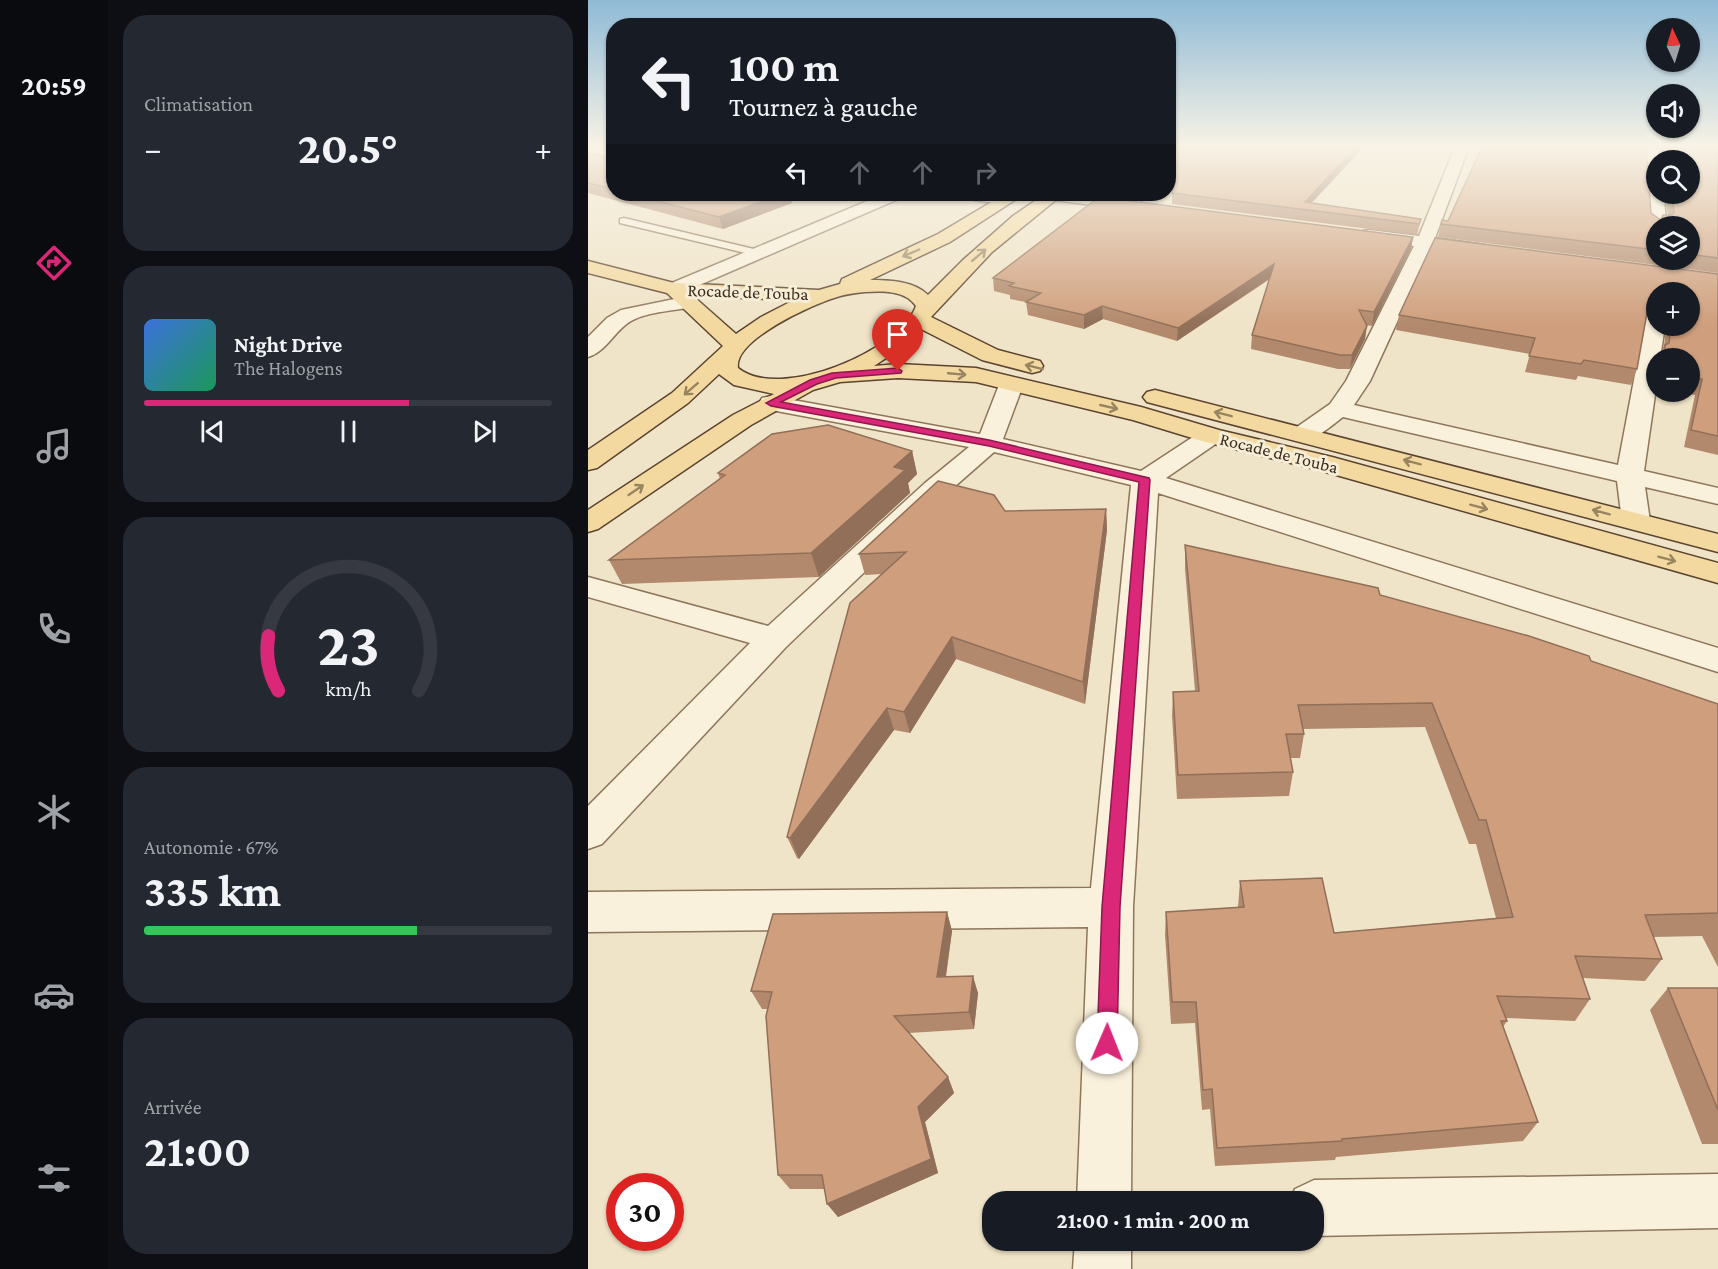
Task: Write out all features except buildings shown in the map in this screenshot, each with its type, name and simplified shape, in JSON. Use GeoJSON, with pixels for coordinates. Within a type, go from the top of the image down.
{"type":"FeatureCollection","features":[{"type":"Feature","properties":{"kind":"main road"},"geometry":{"type":"LineString","coordinates":[[588,462],[623,440],[680,398],[735,347],[773,318],[944,238],[995,206]]}},
{"type":"Feature","properties":{"kind":"main road"},"geometry":{"type":"LineString","coordinates":[[588,523],[708,442],[771,403],[893,343],[922,315],[962,269],[1013,224],[1037,206]]}},
{"type":"Feature","properties":{"kind":"main road","name":"Rocade de Touba"},"geometry":{"type":"LineString","coordinates":[[588,267],[681,296],[827,293]]}},
{"type":"Feature","properties":{"kind":"main road"},"geometry":{"type":"LineString","coordinates":[[827,293],[863,286],[900,288],[918,295],[923,300],[926,306],[922,315]]}},
{"type":"Feature","properties":{"kind":"main road","name":"Rocade de Touba"},"geometry":{"type":"LineString","coordinates":[[681,296],[735,347],[725,361],[726,368],[730,374],[740,380],[770,386],[824,378],[929,371],[976,375],[1141,414],[1211,436],[1323,463],[1718,573]]}},
{"type":"Feature","properties":{"kind":"main road","name":"Rocade de Touba"},"geometry":{"type":"LineString","coordinates":[[922,315],[935,328],[990,355],[1718,543]]}},
{"type":"Feature","properties":{"kind":"street"},"geometry":{"type":"LineString","coordinates":[[588,350],[614,322],[628,314],[681,296],[758,253],[868,206]]}},
{"type":"Feature","properties":{"kind":"street"},"geometry":{"type":"LineString","coordinates":[[1145,206],[1158,208]]}},
{"type":"Feature","properties":{"kind":"street"},"geometry":{"type":"LineString","coordinates":[[1303,434],[1339,409],[1358,381],[1425,242],[1439,206]]}},
{"type":"Feature","properties":{"kind":"street"},"geometry":{"type":"LineString","coordinates":[[1355,233],[1496,252]]}},
{"type":"Feature","properties":{"kind":"street"},"geometry":{"type":"LineString","coordinates":[[1636,521],[1630,475],[1653,336]]}},
{"type":"Feature","properties":{"kind":"street"},"geometry":{"type":"LineString","coordinates":[[588,832],[774,639],[935,489],[989,443],[1011,385]]}},
{"type":"Feature","properties":{"kind":"street"},"geometry":{"type":"LineString","coordinates":[[771,403],[989,443],[1145,480],[1718,660]]}},
{"type":"Feature","properties":{"kind":"street"},"geometry":{"type":"LineString","coordinates":[[1339,409],[1718,496]]}},
{"type":"Feature","properties":{"kind":"street"},"geometry":{"type":"LineString","coordinates":[[1145,480],[1211,436]]}},
{"type":"Feature","properties":{"kind":"street"},"geometry":{"type":"LineString","coordinates":[[1104,1191],[1111,907],[1145,480]]}},
{"type":"Feature","properties":{"kind":"street"},"geometry":{"type":"LineString","coordinates":[[588,587],[774,639]]}},
{"type":"Feature","properties":{"kind":"street"},"geometry":{"type":"LineString","coordinates":[[588,912],[1111,907]]}},
{"type":"Feature","properties":{"kind":"street"},"geometry":{"type":"LineString","coordinates":[[1324,1208],[1718,1201]]}},
{"type":"Feature","properties":{"kind":"street"},"geometry":{"type":"LineString","coordinates":[[1102,1269],[1103,1251]]}},
{"type":"Feature","properties":{"kind":"lane"},"geometry":{"type":"LineString","coordinates":[[624,221],[758,253]]}},
{"type":"Feature","properties":{"kind":"route"},"geometry":{"type":"LineString","coordinates":[[898,371],[835,375],[814,382],[771,403],[989,443],[1145,480],[1111,907],[1107,1043]]}}]}
